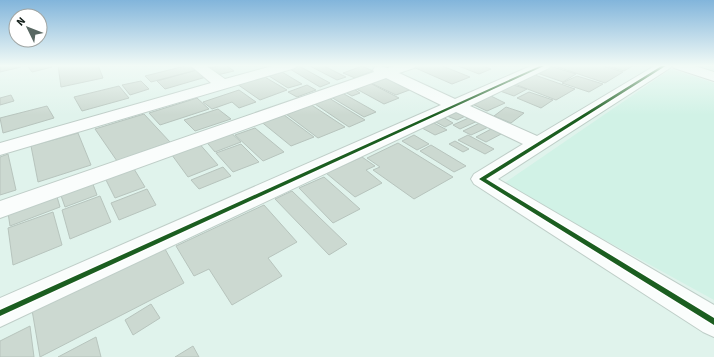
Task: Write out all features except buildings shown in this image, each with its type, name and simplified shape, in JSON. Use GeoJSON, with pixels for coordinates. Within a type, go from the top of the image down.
{"type":"FeatureCollection","features":[{"type":"Feature","properties":{"kind":"street"},"geometry":{"type":"LineString","coordinates":[[0,149],[230,82]]}},
{"type":"Feature","properties":{"kind":"street"},"geometry":{"type":"LineString","coordinates":[[0,210],[362,82]]}},
{"type":"Feature","properties":{"kind":"street"},"geometry":{"type":"LineString","coordinates":[[405,82],[538,144]]}},
{"type":"Feature","properties":{"kind":"street"},"geometry":{"type":"LineString","coordinates":[[0,314],[509,82]]}},
{"type":"Feature","properties":{"kind":"street"},"geometry":{"type":"LineString","coordinates":[[638,82],[482,179],[714,322]]}},
{"type":"Feature","properties":{"kind":"shaded area"},"geometry":{"type":"Polygon","coordinates":[[[653,82],[710,82],[714,83],[714,300],[503,184],[653,82]]]}},
{"type":"Feature","properties":{"kind":"cycle path"},"geometry":{"type":"LineString","coordinates":[[0,313],[507,82]]}},
{"type":"Feature","properties":{"kind":"cycle path"},"geometry":{"type":"LineString","coordinates":[[638,82],[482,179],[714,322]]}}]}
